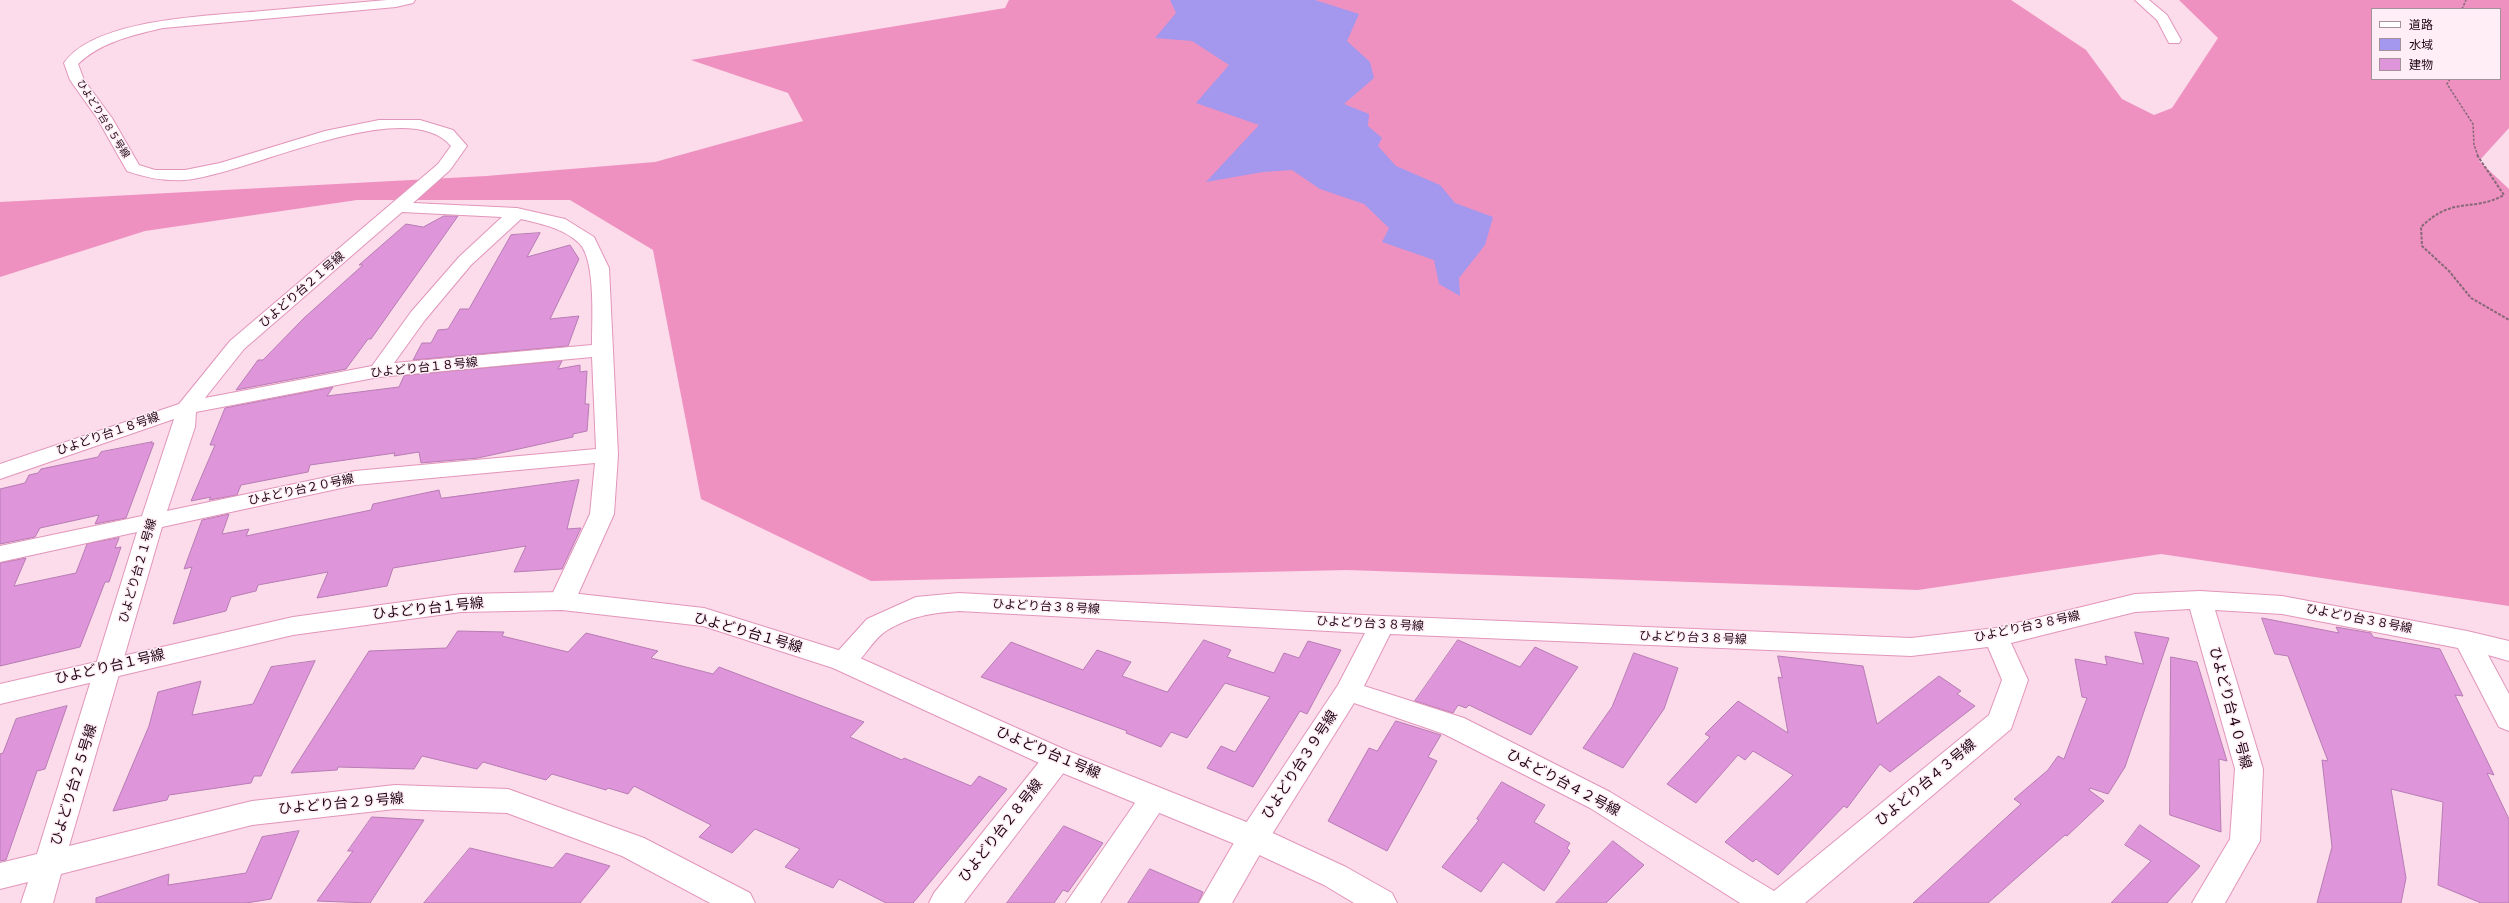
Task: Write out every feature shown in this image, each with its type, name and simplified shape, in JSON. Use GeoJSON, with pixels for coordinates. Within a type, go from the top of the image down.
{"type":"FeatureCollection","features":[{"type":"Feature","properties":{"kind":"street","name":"ひよどり台８５号線"},"geometry":{"type":"LineString","coordinates":[[397,207],[444,167],[459,146],[448,133],[420,125],[379,125],[330,134],[223,167],[185,175],[153,175],[133,168],[104,118],[77,80],[71,63],[86,48],[124,34],[163,24],[396,3],[409,0]]}},
{"type":"Feature","properties":{"kind":"street"},"geometry":{"type":"LineString","coordinates":[[2141,0],[2162,18],[2174,40]]}},
{"type":"Feature","properties":{"kind":"street"},"geometry":{"type":"LineString","coordinates":[[397,207],[517,213],[559,223],[588,240],[600,268],[607,456],[602,514],[562,601]]}},
{"type":"Feature","properties":{"kind":"street","name":"ひよどり台２１号線"},"geometry":{"type":"LineString","coordinates":[[110,667],[152,521],[184,427],[186,408],[237,345],[397,207]]}},
{"type":"Feature","properties":{"kind":"street"},"geometry":{"type":"LineString","coordinates":[[379,371],[418,316],[465,261],[517,213]]}},
{"type":"Feature","properties":{"kind":"street","name":"ひよどり台１８号線"},"geometry":{"type":"LineString","coordinates":[[0,472],[186,408],[379,371],[602,350]]}},
{"type":"Feature","properties":{"kind":"street","name":"ひよどり台２０号線"},"geometry":{"type":"LineString","coordinates":[[0,554],[355,478],[480,464],[607,456]]}},
{"type":"Feature","properties":{"kind":"street","name":"ひよどり台３８号線"},"geometry":{"type":"LineString","coordinates":[[842,661],[876,625],[916,606],[959,602],[1382,625],[1911,647],[1996,637],[2135,603],[2200,600],[2282,605],[2467,640],[2509,651]]}},
{"type":"Feature","properties":{"kind":"street","name":"ひよどり台４０号線"},"geometry":{"type":"LineString","coordinates":[[2200,600],[2249,769],[2245,841],[2208,903]]}},
{"type":"Feature","properties":{"kind":"street","name":"ひよどり台１号線"},"geometry":{"type":"LineString","coordinates":[[0,694],[110,667],[293,626],[461,603],[562,601],[704,617],[842,661],[1058,759],[1253,838],[1335,876],[1381,903]]}},
{"type":"Feature","properties":{"kind":"street","name":"ひよどり台３９号線"},"geometry":{"type":"LineString","coordinates":[[1215,903],[1253,838],[1348,691],[1382,625]]}},
{"type":"Feature","properties":{"kind":"street","name":"ひよどり台４３号線"},"geometry":{"type":"LineString","coordinates":[[1782,903],[2001,721],[2014,680],[1996,637]]}},
{"type":"Feature","properties":{"kind":"street"},"geometry":{"type":"LineString","coordinates":[[2467,640],[2509,720]]}},
{"type":"Feature","properties":{"kind":"street","name":"ひよどり台２５号線"},"geometry":{"type":"LineString","coordinates":[[37,903],[51,862],[110,667]]}},
{"type":"Feature","properties":{"kind":"street","name":"ひよどり台４２号線"},"geometry":{"type":"LineString","coordinates":[[1348,691],[1461,729],[1600,800],[1766,903]]}},
{"type":"Feature","properties":{"kind":"street","name":"ひよどり台２８号線"},"geometry":{"type":"LineString","coordinates":[[945,903],[1058,759]]}},
{"type":"Feature","properties":{"kind":"street","name":"ひよどり台２９号線"},"geometry":{"type":"LineString","coordinates":[[0,876],[51,862],[252,813],[395,797],[508,801],[633,847],[739,903]]}},
{"type":"Feature","properties":{"kind":"street"},"geometry":{"type":"LineString","coordinates":[[1082,903],[1154,798]]}},
{"type":"Feature","properties":{"kind":"path"},"geometry":{"type":"LineString","coordinates":[[2449,80],[2447,84],[2452,95],[2473,124],[2472,135],[2475,155],[2504,195],[2498,199],[2465,202],[2438,211],[2421,227],[2422,246],[2449,271],[2471,298],[2509,320]]}},
{"type":"Feature","properties":{"kind":"shaded area"},"geometry":{"type":"Polygon","coordinates":[[[1009,0],[2011,0],[2086,50],[2122,99],[2154,115],[2172,108],[2218,38],[2179,0],[2509,0],[2509,128],[2479,161],[2509,189],[2509,606],[2161,554],[1918,590],[1347,570],[871,581],[701,499],[653,250],[570,200],[357,200],[145,231],[0,277],[0,202],[486,176],[655,162],[803,121],[788,93],[691,60],[1005,8],[1009,0]]]}},
{"type":"Feature","properties":{"kind":"water"},"geometry":{"type":"Polygon","coordinates":[[[1170,0],[1315,0],[1359,14],[1347,41],[1370,62],[1374,78],[1344,104],[1369,114],[1368,126],[1382,138],[1378,146],[1396,166],[1440,185],[1455,203],[1493,217],[1485,245],[1459,278],[1460,296],[1439,284],[1434,260],[1382,242],[1389,228],[1364,204],[1320,189],[1292,170],[1263,172],[1206,182],[1259,125],[1196,103],[1229,65],[1192,41],[1155,38],[1176,13],[1170,0]]]}},
{"type":"Feature","properties":{"kind":"building"},"geometry":{"type":"Polygon","coordinates":[[[444,216],[458,216],[371,339],[368,339],[346,369],[236,390],[258,360],[263,360],[304,318],[363,265],[359,265],[406,224],[423,227],[444,216]]]}},
{"type":"Feature","properties":{"kind":"building"},"geometry":{"type":"Polygon","coordinates":[[[540,233],[527,257],[570,245],[579,259],[550,319],[579,316],[568,346],[413,360],[422,343],[431,343],[438,330],[448,329],[460,309],[469,309],[511,235],[540,233]]]}},
{"type":"Feature","properties":{"kind":"building"},"geometry":{"type":"Polygon","coordinates":[[[562,361],[558,369],[580,365],[580,372],[587,371],[585,404],[589,404],[587,431],[573,434],[573,437],[478,458],[421,463],[419,452],[394,456],[395,453],[310,465],[308,472],[241,485],[237,495],[209,500],[211,497],[191,501],[215,445],[210,445],[225,408],[333,387],[327,396],[399,387],[404,376],[562,361]]]}},
{"type":"Feature","properties":{"kind":"building"},"geometry":{"type":"Polygon","coordinates":[[[152,442],[151,443],[154,443],[126,518],[95,524],[99,515],[40,528],[35,537],[0,544],[0,489],[25,483],[29,475],[38,473],[41,469],[98,457],[101,452],[152,442]]]}},
{"type":"Feature","properties":{"kind":"building"},"geometry":{"type":"Polygon","coordinates":[[[579,480],[567,529],[581,528],[562,569],[514,572],[526,546],[393,568],[387,586],[317,598],[328,572],[258,585],[256,591],[231,597],[226,611],[173,624],[192,567],[184,569],[202,520],[229,514],[222,534],[249,529],[246,536],[371,510],[373,504],[439,490],[441,498],[579,480]]]}},
{"type":"Feature","properties":{"kind":"building"},"geometry":{"type":"Polygon","coordinates":[[[119,538],[115,548],[121,547],[109,582],[105,582],[80,647],[0,666],[0,563],[26,558],[14,586],[76,573],[87,544],[119,538]]]}},
{"type":"Feature","properties":{"kind":"building"},"geometry":{"type":"Polygon","coordinates":[[[2262,618],[2339,633],[2336,627],[2371,633],[2373,637],[2440,649],[2463,696],[2455,695],[2494,775],[2487,773],[2509,819],[2509,903],[2481,903],[2438,885],[2443,802],[2391,789],[2406,878],[2401,903],[2317,903],[2332,847],[2322,760],[2328,761],[2288,656],[2275,654],[2262,618]]]}},
{"type":"Feature","properties":{"kind":"building"},"geometry":{"type":"Polygon","coordinates":[[[458,631],[504,632],[502,636],[568,652],[586,633],[658,651],[651,658],[713,674],[719,667],[864,722],[850,737],[902,760],[904,758],[971,786],[979,776],[1007,789],[913,903],[886,903],[839,879],[833,888],[785,867],[800,849],[755,829],[732,853],[699,837],[711,825],[634,786],[628,794],[608,788],[606,790],[552,774],[546,780],[483,762],[477,769],[422,756],[414,769],[338,767],[337,770],[291,773],[369,651],[446,648],[458,631]]]}},
{"type":"Feature","properties":{"kind":"building"},"geometry":{"type":"Polygon","coordinates":[[[2135,632],[2169,638],[2125,767],[2108,794],[2090,788],[2089,790],[2104,801],[2067,836],[2065,835],[1988,903],[1913,903],[2021,804],[2014,799],[2048,770],[2058,756],[2064,759],[2087,698],[2082,697],[2075,659],[2107,665],[2105,656],[2143,664],[2135,632]]]}},
{"type":"Feature","properties":{"kind":"building"},"geometry":{"type":"Polygon","coordinates":[[[1204,640],[1231,650],[1227,657],[1274,673],[1284,653],[1299,658],[1308,641],[1341,650],[1307,714],[1300,711],[1253,787],[1207,768],[1221,746],[1235,752],[1270,697],[1225,683],[1187,738],[1171,732],[1161,747],[1126,733],[1127,731],[981,677],[1011,642],[1083,670],[1097,650],[1131,662],[1122,676],[1167,692],[1204,640]]]}},
{"type":"Feature","properties":{"kind":"building"},"geometry":{"type":"Polygon","coordinates":[[[1458,640],[1520,667],[1535,647],[1578,667],[1531,735],[1469,705],[1466,708],[1458,705],[1453,713],[1415,701],[1458,640]]]}},
{"type":"Feature","properties":{"kind":"building"},"geometry":{"type":"Polygon","coordinates":[[[1634,653],[1678,668],[1664,709],[1623,768],[1583,748],[1612,707],[1634,653]]]}},
{"type":"Feature","properties":{"kind":"building"},"geometry":{"type":"Polygon","coordinates":[[[1778,656],[1863,666],[1877,724],[1939,676],[1961,691],[1957,694],[1975,706],[1890,772],[1880,764],[1847,808],[1844,806],[1778,875],[1756,859],[1753,862],[1725,842],[1793,775],[1753,751],[1745,760],[1738,755],[1696,803],[1667,784],[1710,737],[1705,734],[1738,701],[1788,733],[1778,677],[1782,678],[1778,656]]]}},
{"type":"Feature","properties":{"kind":"building"},"geometry":{"type":"Polygon","coordinates":[[[2171,657],[2197,662],[2227,761],[2219,759],[2221,832],[2170,815],[2171,657]]]}},
{"type":"Feature","properties":{"kind":"building"},"geometry":{"type":"Polygon","coordinates":[[[315,661],[261,776],[254,776],[251,783],[169,795],[167,800],[113,811],[149,726],[158,692],[201,681],[192,715],[253,704],[271,667],[315,661]]]}},
{"type":"Feature","properties":{"kind":"building"},"geometry":{"type":"Polygon","coordinates":[[[67,706],[45,769],[37,771],[6,860],[0,861],[0,754],[3,753],[16,719],[67,706]]]}},
{"type":"Feature","properties":{"kind":"building"},"geometry":{"type":"Polygon","coordinates":[[[1396,721],[1441,735],[1428,757],[1437,761],[1387,851],[1328,821],[1369,748],[1377,751],[1396,721]]]}},
{"type":"Feature","properties":{"kind":"building"},"geometry":{"type":"Polygon","coordinates":[[[1502,782],[1545,805],[1534,822],[1570,843],[1567,848],[1570,851],[1544,891],[1503,862],[1481,892],[1442,867],[1479,820],[1477,819],[1502,782]]]}},
{"type":"Feature","properties":{"kind":"building"},"geometry":{"type":"Polygon","coordinates":[[[372,817],[424,820],[370,903],[317,901],[353,851],[348,851],[372,817]]]}},
{"type":"Feature","properties":{"kind":"building"},"geometry":{"type":"Polygon","coordinates":[[[2140,825],[2200,866],[2167,903],[2111,903],[2151,861],[2125,845],[2140,825]]]}},
{"type":"Feature","properties":{"kind":"building"},"geometry":{"type":"Polygon","coordinates":[[[1064,826],[1103,843],[1068,892],[1063,890],[1054,903],[1007,903],[1064,826]]]}},
{"type":"Feature","properties":{"kind":"building"},"geometry":{"type":"Polygon","coordinates":[[[299,831],[271,899],[246,903],[96,903],[96,898],[169,874],[168,885],[246,873],[262,837],[299,831]]]}},
{"type":"Feature","properties":{"kind":"building"},"geometry":{"type":"Polygon","coordinates":[[[1613,841],[1644,865],[1606,903],[1556,903],[1613,841]]]}},
{"type":"Feature","properties":{"kind":"building"},"geometry":{"type":"Polygon","coordinates":[[[470,848],[553,868],[566,853],[610,866],[580,903],[424,903],[470,848]]]}},
{"type":"Feature","properties":{"kind":"building"},"geometry":{"type":"Polygon","coordinates":[[[1150,869],[1203,892],[1198,903],[1128,903],[1150,869]]]}}]}
